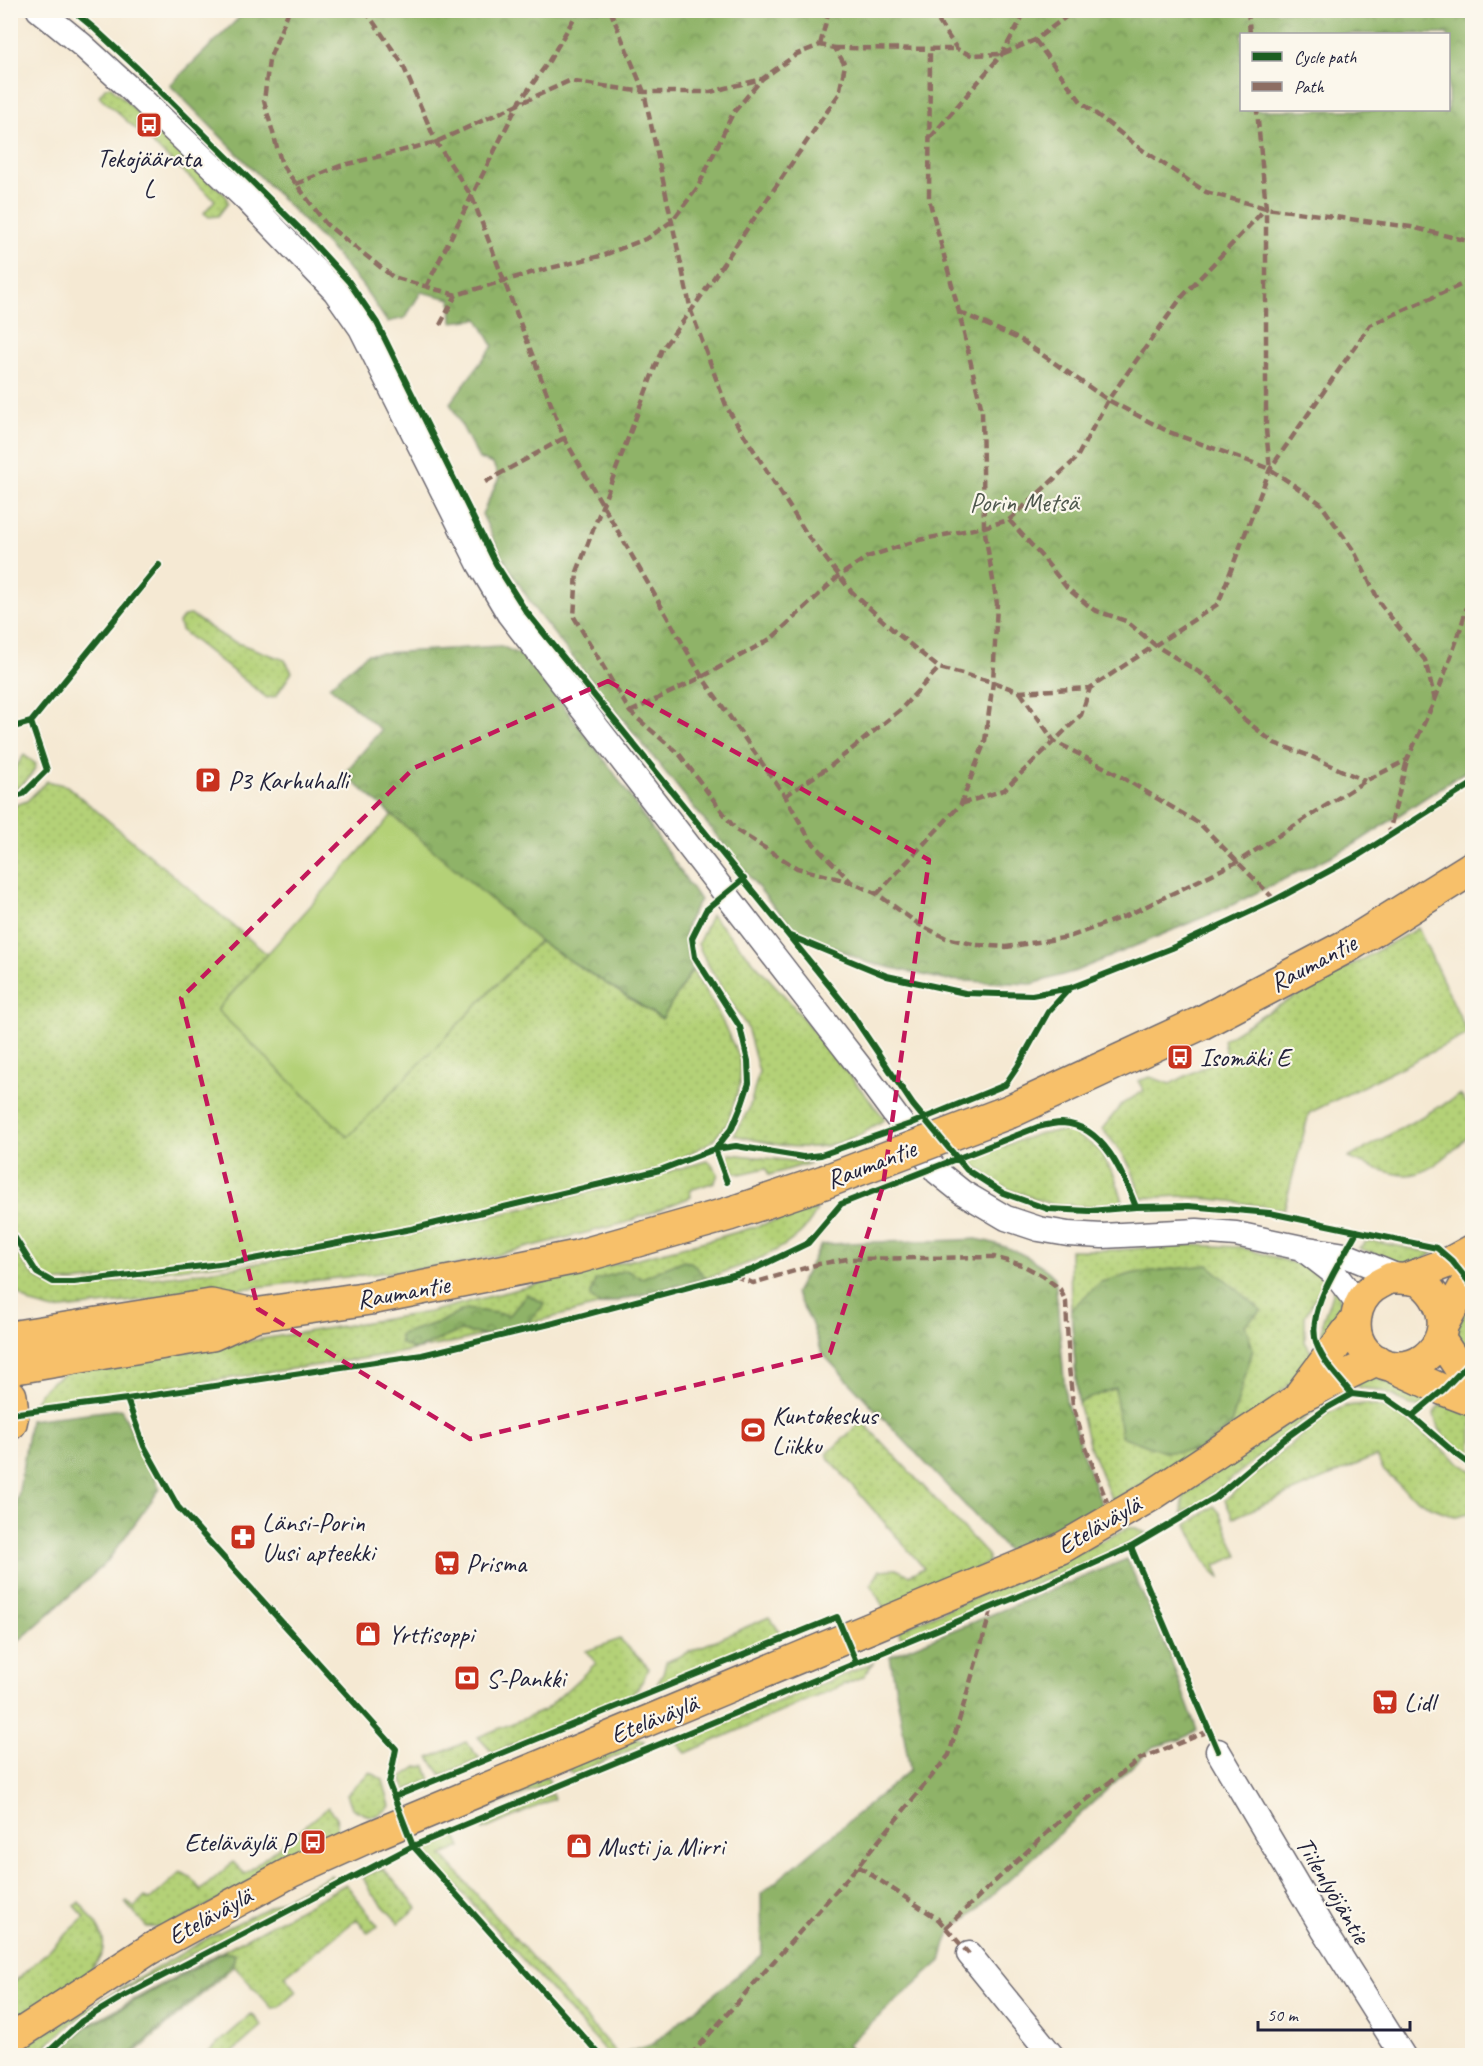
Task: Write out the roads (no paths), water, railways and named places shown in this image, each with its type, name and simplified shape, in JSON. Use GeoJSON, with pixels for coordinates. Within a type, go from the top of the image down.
{"type":"FeatureCollection","features":[{"type":"Feature","properties":{"kind":"highway","name":"Raumantie"},"geometry":{"type":"LineString","coordinates":[[10,1368],[212,1334],[255,1315],[370,1298],[577,1257],[729,1214],[824,1182],[1011,1111],[1180,1033],[1349,945],[1473,868]]}},
{"type":"Feature","properties":{"kind":"highway","name":"Raumantie"},"geometry":{"type":"LineString","coordinates":[[10,1338],[211,1306],[255,1315]]}},
{"type":"Feature","properties":{"kind":"highway"},"geometry":{"type":"LineString","coordinates":[[10,1396],[12,1414],[10,1423]]}},
{"type":"Feature","properties":{"kind":"main road"},"geometry":{"type":"LineString","coordinates":[[1404,1279],[1452,1262],[1473,1250]]}},
{"type":"Feature","properties":{"kind":"main road"},"geometry":{"type":"LineString","coordinates":[[1385,1364],[1408,1366],[1426,1358],[1473,1272]]}},
{"type":"Feature","properties":{"kind":"main road"},"geometry":{"type":"LineString","coordinates":[[1473,1384],[1462,1372],[1442,1332],[1441,1310],[1434,1297],[1421,1283],[1390,1278],[1373,1288],[1357,1312],[1358,1340],[1366,1352],[1385,1364],[1473,1401]]}},
{"type":"Feature","properties":{"kind":"main road","name":"Eteläväylä"},"geometry":{"type":"LineString","coordinates":[[1297,1399],[1357,1312]]}},
{"type":"Feature","properties":{"kind":"main road","name":"Eteläväylä"},"geometry":{"type":"LineString","coordinates":[[10,2040],[150,1949],[291,1872],[369,1837],[1060,1549],[1151,1496],[1297,1399],[1385,1364]]}},
{"type":"Feature","properties":{"kind":"street"},"geometry":{"type":"LineString","coordinates":[[39,10],[138,96],[246,199],[335,291],[366,338],[480,565],[509,614],[859,1066],[937,1172],[962,1192],[1006,1218],[1039,1229],[1102,1236],[1197,1231],[1226,1233],[1345,1255],[1404,1279]]}},
{"type":"Feature","properties":{"kind":"street"},"geometry":{"type":"LineString","coordinates":[[1302,1248],[1334,1273],[1357,1312]]}},
{"type":"Feature","properties":{"kind":"street","name":"Tiilenlyöjäntie"},"geometry":{"type":"LineString","coordinates":[[1218,1751],[1323,1929],[1403,2055]]}},
{"type":"Feature","properties":{"kind":"street"},"geometry":{"type":"LineString","coordinates":[[969,1954],[1052,2055]]}},
{"type":"Feature","properties":{"kind":"place","name":"Tekojäärata L"},"geometry":{"type":"Point","coordinates":[149,125]}},
{"type":"Feature","properties":{"kind":"place","name":"P3 Karhuhalli"},"geometry":{"type":"Point","coordinates":[208,780]}},
{"type":"Feature","properties":{"kind":"place","name":"Isomäki E"},"geometry":{"type":"Point","coordinates":[1180,1057]}},
{"type":"Feature","properties":{"kind":"place","name":"Kuntokeskus Liikku"},"geometry":{"type":"Point","coordinates":[753,1430]}},
{"type":"Feature","properties":{"kind":"place","name":"Länsi-Porin Uusi apteekki"},"geometry":{"type":"Point","coordinates":[243,1537]}},
{"type":"Feature","properties":{"kind":"place","name":"Prisma"},"geometry":{"type":"Point","coordinates":[447,1563]}},
{"type":"Feature","properties":{"kind":"place","name":"Yrttisoppi"},"geometry":{"type":"Point","coordinates":[368,1634]}},
{"type":"Feature","properties":{"kind":"place","name":"S-Pankki"},"geometry":{"type":"Point","coordinates":[467,1678]}},
{"type":"Feature","properties":{"kind":"place","name":"Lidl"},"geometry":{"type":"Point","coordinates":[1385,1702]}},
{"type":"Feature","properties":{"kind":"place","name":"Eteläväylä P"},"geometry":{"type":"Point","coordinates":[313,1842]}},
{"type":"Feature","properties":{"kind":"place","name":"Musti ja Mirri"},"geometry":{"type":"Point","coordinates":[579,1846]}},
{"type":"Feature","properties":{"kind":"park label","name":"Porin Metsä"},"geometry":{"type":"Point","coordinates":[1024,502]}}]}
